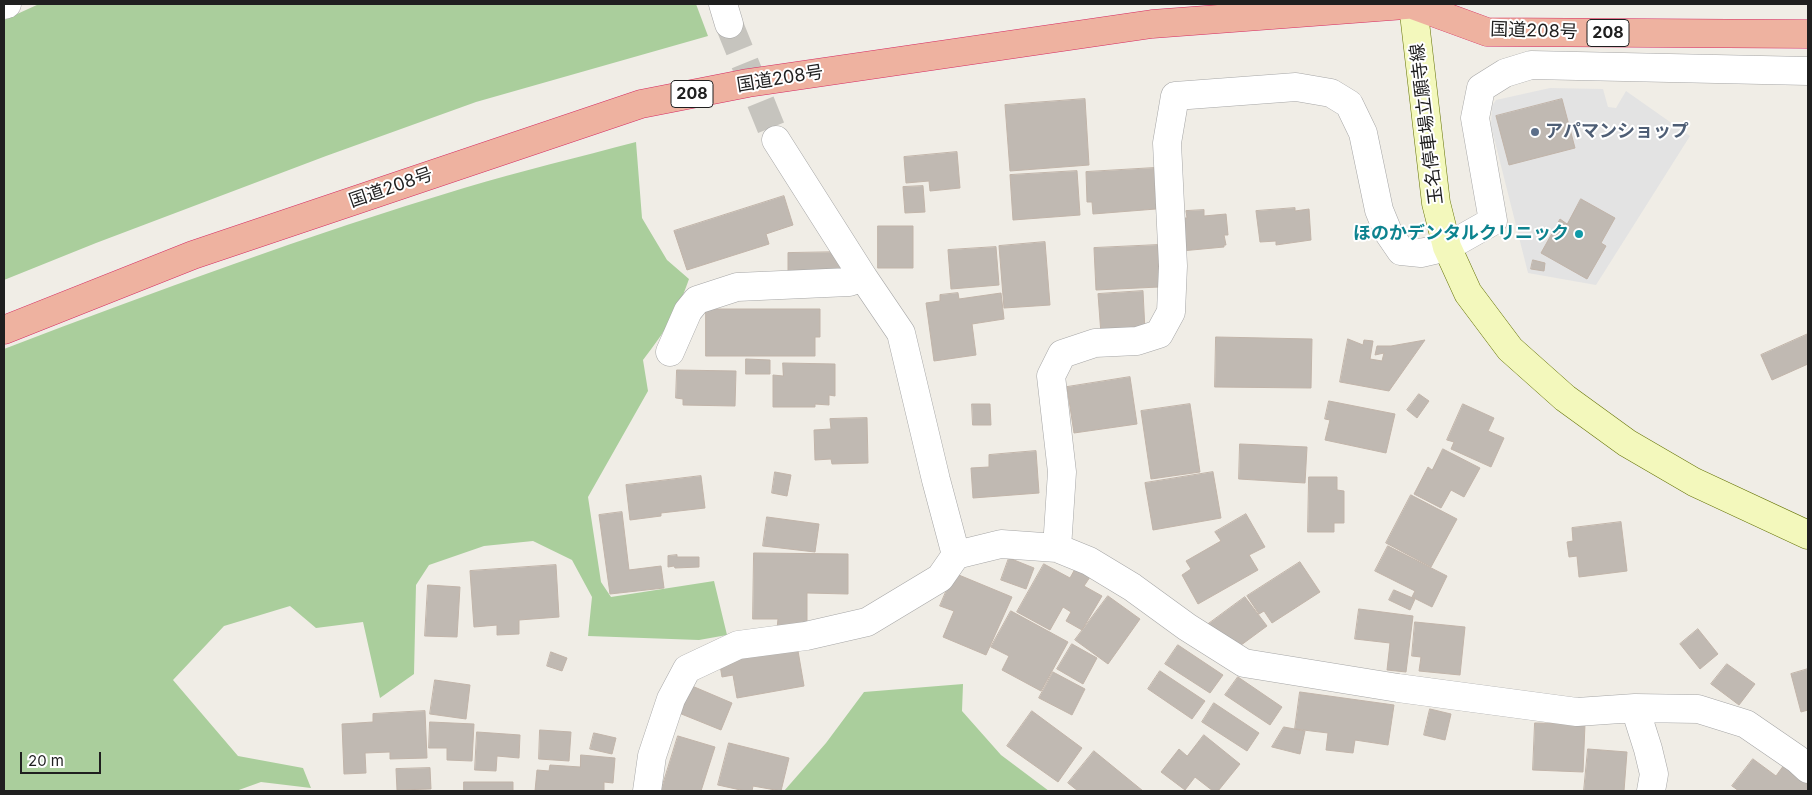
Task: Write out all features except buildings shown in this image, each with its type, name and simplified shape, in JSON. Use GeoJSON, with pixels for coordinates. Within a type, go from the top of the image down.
{"type":"FeatureCollection","features":[{"type":"Feature","properties":{"kind":"highway","name":"国道208号"},"geometry":{"type":"LineString","coordinates":[[4,330],[193,255],[642,104],[748,84],[1152,24],[1415,4],[1487,32],[1808,34]]}},
{"type":"Feature","properties":{"kind":"main road","name":"玉名停車場立願寺線"},"geometry":{"type":"LineString","coordinates":[[1415,4],[1436,203],[1447,247],[1468,294],[1510,349],[1565,398],[1627,443],[1694,482],[1808,535]]}},
{"type":"Feature","properties":{"kind":"street"},"geometry":{"type":"LineString","coordinates":[[1057,548],[1062,472],[1051,376],[1062,354],[1095,343],[1137,341],[1159,334],[1171,312],[1174,266],[1167,144],[1175,96],[1296,87],[1331,93],[1349,104],[1364,133],[1379,210],[1388,232],[1401,251],[1421,254],[1447,247],[1492,221],[1475,118],[1480,88],[1505,73],[1531,65],[1808,70]]}},
{"type":"Feature","properties":{"kind":"street"},"geometry":{"type":"LineString","coordinates":[[776,140],[863,277],[902,333],[936,480],[956,554]]}},
{"type":"Feature","properties":{"kind":"street"},"geometry":{"type":"LineString","coordinates":[[670,352],[688,312],[697,300],[737,286],[849,282],[863,277]]}},
{"type":"Feature","properties":{"kind":"street"},"geometry":{"type":"LineString","coordinates":[[647,791],[652,756],[671,699],[687,669],[738,645],[806,636],[867,622],[940,578],[956,554],[1001,544],[1057,548],[1089,561],[1132,587],[1244,663],[1388,687],[1577,712],[1634,708],[1698,709],[1746,724],[1797,759],[1808,769]]}},
{"type":"Feature","properties":{"kind":"street"},"geometry":{"type":"LineString","coordinates":[[1634,708],[1648,748],[1654,774],[1650,791]]}},
{"type":"Feature","properties":{"kind":"green space"},"geometry":{"type":"Polygon","coordinates":[[[39,4],[696,4],[708,36],[476,102],[326,156],[4,280],[4,20],[39,4]]]}},
{"type":"Feature","properties":{"kind":"green space"},"geometry":{"type":"Polygon","coordinates":[[[636,142],[642,218],[667,260],[689,279],[670,322],[643,360],[648,391],[588,497],[601,582],[611,597],[714,581],[727,635],[699,640],[588,636],[592,597],[572,560],[533,541],[484,546],[429,565],[416,585],[414,674],[380,698],[363,622],[316,628],[290,606],[224,626],[173,680],[238,756],[303,768],[311,788],[261,782],[236,791],[4,791],[4,349],[290,244],[406,206],[528,170],[636,142]]]}},
{"type":"Feature","properties":{"kind":"green space"},"geometry":{"type":"Polygon","coordinates":[[[963,684],[962,711],[1001,755],[1049,791],[784,791],[826,743],[864,692],[963,684]]]}},
{"type":"Feature","properties":{"kind":"shaded area"},"geometry":{"type":"Polygon","coordinates":[[[1550,88],[1603,89],[1608,107],[1616,108],[1626,91],[1690,136],[1596,285],[1528,273],[1491,126],[1492,106],[1496,100],[1550,88]]]}},
{"type":"Feature","properties":{"kind":"tunnel"},"geometry":{"type":"LineString","coordinates":[[729,24],[776,140]]}},
{"type":"Feature","properties":{"kind":"place","name":"アパマンショップ"},"geometry":{"type":"Point","coordinates":[1535,132]}},
{"type":"Feature","properties":{"kind":"place","name":"ほのかデンタルクリニック"},"geometry":{"type":"Point","coordinates":[1579,234]}}]}
